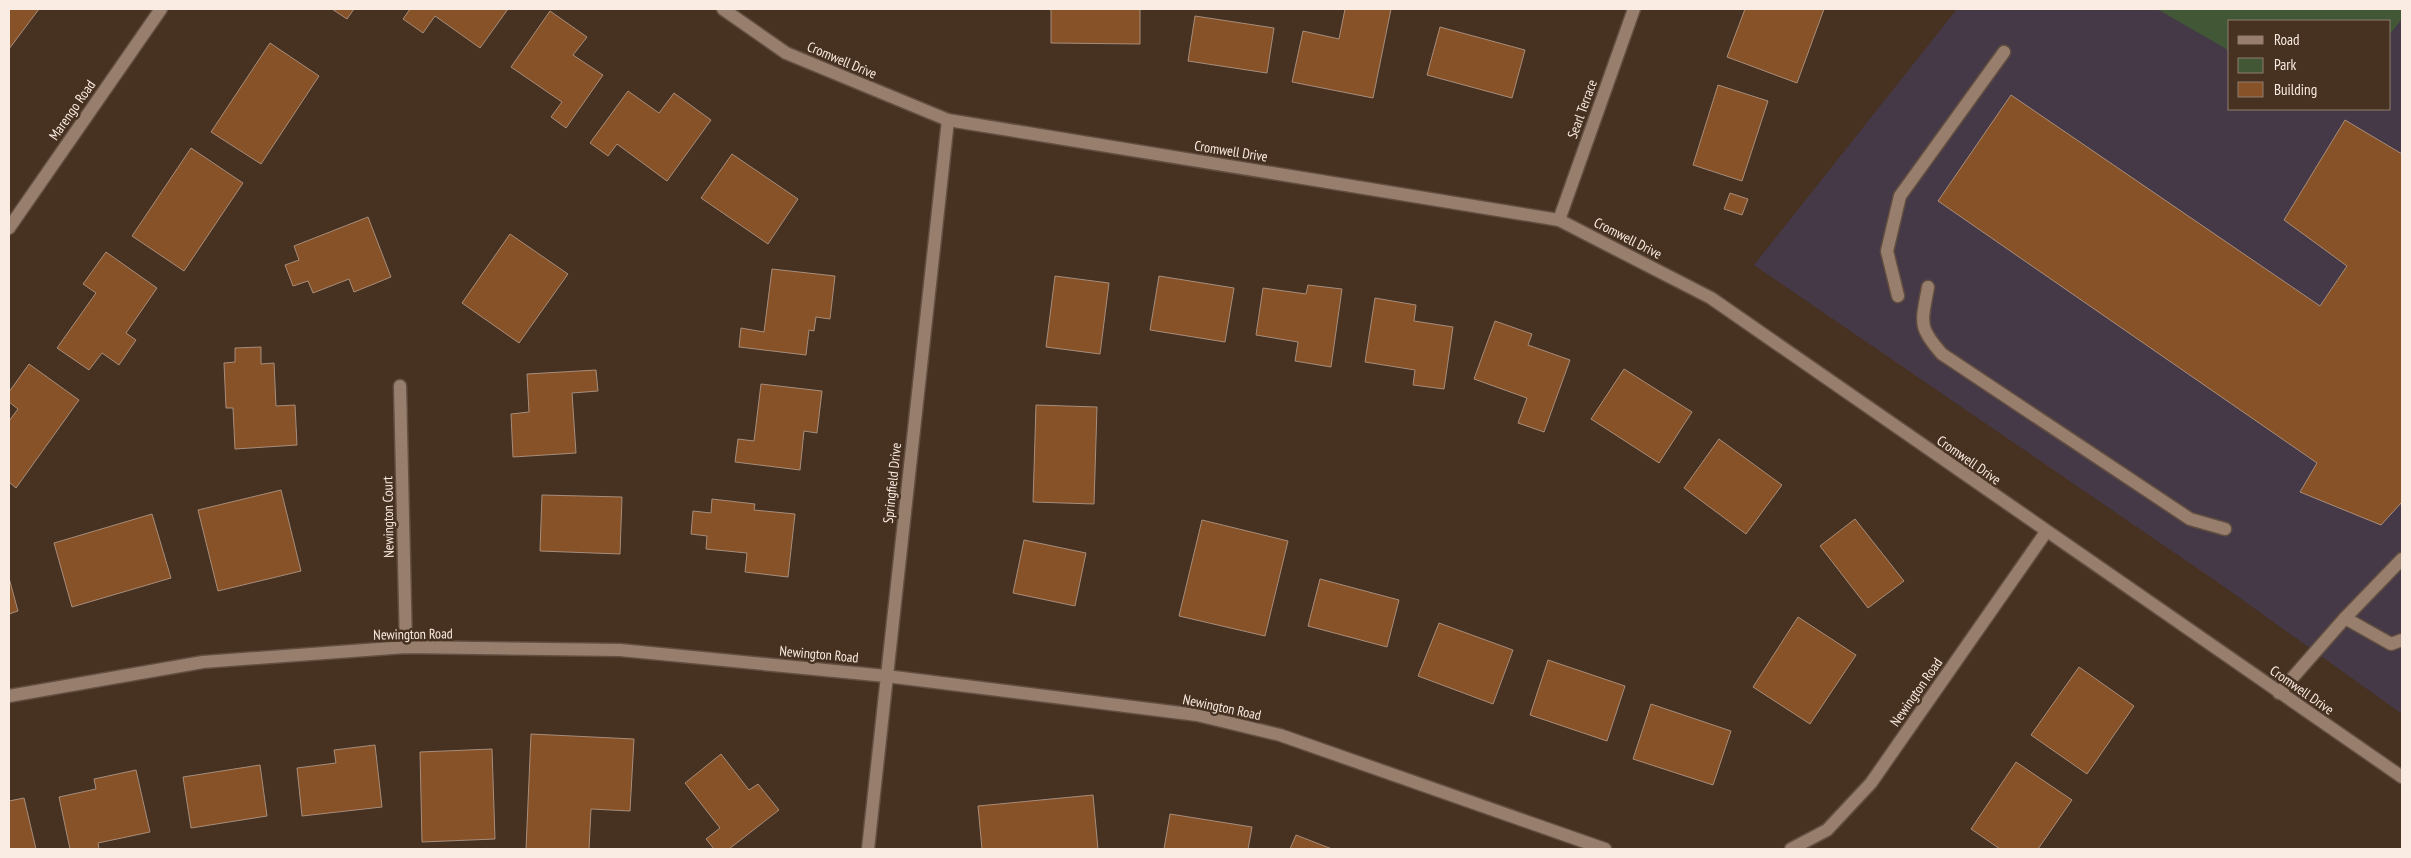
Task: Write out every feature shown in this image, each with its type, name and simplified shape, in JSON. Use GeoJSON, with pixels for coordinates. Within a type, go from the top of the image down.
{"type":"FeatureCollection","features":[{"type":"Feature","properties":{"kind":"street","name":"Marengo Road"},"geometry":{"type":"LineString","coordinates":[[9,228],[161,9]]}},
{"type":"Feature","properties":{"kind":"street","name":"Cromwell Drive"},"geometry":{"type":"LineString","coordinates":[[723,9],[786,53],[948,120],[1559,220],[1711,298],[2402,777]]}},
{"type":"Feature","properties":{"kind":"street","name":"Searl Terrace"},"geometry":{"type":"LineString","coordinates":[[1559,220],[1634,9]]}},
{"type":"Feature","properties":{"kind":"street"},"geometry":{"type":"LineString","coordinates":[[1898,296],[1887,251],[1900,196],[2004,52]]}},
{"type":"Feature","properties":{"kind":"street","name":"Springfield Drive"},"geometry":{"type":"LineString","coordinates":[[868,849],[948,120]]}},
{"type":"Feature","properties":{"kind":"street"},"geometry":{"type":"LineString","coordinates":[[1928,287],[1922,322],[1926,336],[1942,354],[2190,519],[2225,529]]}},
{"type":"Feature","properties":{"kind":"street","name":"Newington Court"},"geometry":{"type":"LineString","coordinates":[[400,386],[406,648]]}},
{"type":"Feature","properties":{"kind":"street","name":"Newington Road"},"geometry":{"type":"LineString","coordinates":[[1791,849],[1827,830],[1871,783],[2046,532]]}},
{"type":"Feature","properties":{"kind":"street"},"geometry":{"type":"LineString","coordinates":[[2279,693],[2345,618],[2402,559]]}},
{"type":"Feature","properties":{"kind":"street"},"geometry":{"type":"LineString","coordinates":[[2345,618],[2391,644],[2402,640]]}},
{"type":"Feature","properties":{"kind":"street","name":"Newington Road"},"geometry":{"type":"LineString","coordinates":[[9,696],[203,662],[406,648],[620,650],[886,676],[1197,715],[1280,735],[1606,849]]}},
{"type":"Feature","properties":{"kind":"shaded area"},"geometry":{"type":"Polygon","coordinates":[[[1957,9],[2157,9],[2228,45],[2228,110],[2391,110],[2391,24],[2402,10],[2402,714],[2226,588],[1754,265],[1957,9]]]}},
{"type":"Feature","properties":{"kind":"green space"},"geometry":{"type":"Polygon","coordinates":[[[2157,9],[2402,9],[2402,19],[2391,33],[2391,20],[2228,20],[2228,50],[2157,9]]]}},
{"type":"Feature","properties":{"kind":"building"},"geometry":{"type":"Polygon","coordinates":[[[9,9],[39,9],[9,49],[9,9]]]}},
{"type":"Feature","properties":{"kind":"building"},"geometry":{"type":"Polygon","coordinates":[[[332,9],[354,9],[347,19],[332,9]]]}},
{"type":"Feature","properties":{"kind":"building"},"geometry":{"type":"Polygon","coordinates":[[[410,9],[508,9],[480,48],[435,16],[423,33],[403,19],[410,9]]]}},
{"type":"Feature","properties":{"kind":"building"},"geometry":{"type":"Polygon","coordinates":[[[1051,9],[1140,9],[1140,44],[1051,43],[1051,9]]]}},
{"type":"Feature","properties":{"kind":"building"},"geometry":{"type":"Polygon","coordinates":[[[1345,9],[1391,9],[1373,98],[1292,82],[1303,31],[1339,39],[1345,9]]]}},
{"type":"Feature","properties":{"kind":"building"},"geometry":{"type":"Polygon","coordinates":[[[1745,9],[1824,9],[1797,83],[1727,57],[1745,9]]]}},
{"type":"Feature","properties":{"kind":"building"},"geometry":{"type":"Polygon","coordinates":[[[550,11],[587,37],[573,55],[603,75],[566,128],[551,117],[562,102],[511,67],[550,11]]]}},
{"type":"Feature","properties":{"kind":"building"},"geometry":{"type":"Polygon","coordinates":[[[1195,16],[1274,28],[1267,73],[1188,61],[1195,16]]]}},
{"type":"Feature","properties":{"kind":"building"},"geometry":{"type":"Polygon","coordinates":[[[1440,27],[1525,50],[1512,98],[1427,75],[1440,27]]]}},
{"type":"Feature","properties":{"kind":"building"},"geometry":{"type":"Polygon","coordinates":[[[270,43],[319,76],[261,164],[211,132],[270,43]]]}},
{"type":"Feature","properties":{"kind":"building"},"geometry":{"type":"Polygon","coordinates":[[[1718,85],[1768,101],[1742,181],[1693,165],[1718,85]]]}},
{"type":"Feature","properties":{"kind":"building"},"geometry":{"type":"Polygon","coordinates":[[[628,91],[659,113],[674,93],[711,120],[667,181],[617,144],[608,156],[590,143],[628,91]]]}},
{"type":"Feature","properties":{"kind":"building"},"geometry":{"type":"Polygon","coordinates":[[[2011,95],[2320,306],[2347,266],[2284,220],[2345,120],[2402,154],[2402,502],[2381,525],[2300,492],[2317,463],[1938,201],[2011,95]]]}},
{"type":"Feature","properties":{"kind":"building"},"geometry":{"type":"Polygon","coordinates":[[[191,148],[243,183],[184,271],[132,236],[191,148]]]}},
{"type":"Feature","properties":{"kind":"building"},"geometry":{"type":"Polygon","coordinates":[[[732,154],[798,199],[768,244],[701,198],[732,154]]]}},
{"type":"Feature","properties":{"kind":"building"},"geometry":{"type":"Polygon","coordinates":[[[1730,193],[1748,199],[1742,215],[1724,209],[1730,193]]]}},
{"type":"Feature","properties":{"kind":"building"},"geometry":{"type":"Polygon","coordinates":[[[368,217],[391,277],[354,292],[349,279],[313,293],[308,281],[293,286],[285,265],[299,260],[294,246],[368,217]]]}},
{"type":"Feature","properties":{"kind":"building"},"geometry":{"type":"Polygon","coordinates":[[[510,234],[568,274],[519,343],[462,303],[510,234]]]}},
{"type":"Feature","properties":{"kind":"building"},"geometry":{"type":"Polygon","coordinates":[[[106,252],[157,288],[126,333],[136,340],[119,365],[102,353],[89,370],[57,348],[96,293],[83,284],[106,252]]]}},
{"type":"Feature","properties":{"kind":"building"},"geometry":{"type":"Polygon","coordinates":[[[772,269],[835,276],[830,319],[816,317],[814,331],[809,330],[806,355],[739,347],[741,328],[764,332],[772,269]]]}},
{"type":"Feature","properties":{"kind":"building"},"geometry":{"type":"Polygon","coordinates":[[[1055,276],[1109,283],[1100,354],[1046,347],[1055,276]]]}},
{"type":"Feature","properties":{"kind":"building"},"geometry":{"type":"Polygon","coordinates":[[[1159,276],[1234,288],[1225,342],[1150,330],[1159,276]]]}},
{"type":"Feature","properties":{"kind":"building"},"geometry":{"type":"Polygon","coordinates":[[[1308,285],[1342,289],[1331,367],[1295,361],[1298,342],[1256,335],[1263,288],[1306,294],[1308,285]]]}},
{"type":"Feature","properties":{"kind":"building"},"geometry":{"type":"Polygon","coordinates":[[[1375,298],[1416,305],[1414,321],[1453,327],[1444,389],[1413,385],[1415,370],[1365,362],[1375,298]]]}},
{"type":"Feature","properties":{"kind":"building"},"geometry":{"type":"Polygon","coordinates":[[[1495,321],[1532,334],[1528,345],[1570,360],[1544,432],[1518,423],[1527,398],[1474,379],[1495,321]]]}},
{"type":"Feature","properties":{"kind":"building"},"geometry":{"type":"Polygon","coordinates":[[[261,347],[261,364],[274,363],[276,406],[295,405],[297,445],[235,449],[233,408],[226,408],[224,363],[235,362],[235,348],[261,347]]]}},
{"type":"Feature","properties":{"kind":"building"},"geometry":{"type":"Polygon","coordinates":[[[29,364],[79,400],[16,488],[9,482],[9,421],[18,409],[9,402],[9,392],[29,364]]]}},
{"type":"Feature","properties":{"kind":"building"},"geometry":{"type":"Polygon","coordinates":[[[1624,369],[1692,412],[1659,463],[1591,419],[1624,369]]]}},
{"type":"Feature","properties":{"kind":"building"},"geometry":{"type":"Polygon","coordinates":[[[596,370],[598,391],[572,393],[576,453],[513,457],[511,414],[529,412],[527,374],[596,370]]]}},
{"type":"Feature","properties":{"kind":"building"},"geometry":{"type":"Polygon","coordinates":[[[761,384],[822,391],[817,433],[804,431],[800,470],[735,462],[738,439],[754,441],[761,384]]]}},
{"type":"Feature","properties":{"kind":"building"},"geometry":{"type":"Polygon","coordinates":[[[1036,405],[1097,407],[1094,504],[1033,502],[1036,405]]]}},
{"type":"Feature","properties":{"kind":"building"},"geometry":{"type":"Polygon","coordinates":[[[1719,439],[1782,485],[1746,534],[1684,488],[1719,439]]]}},
{"type":"Feature","properties":{"kind":"building"},"geometry":{"type":"Polygon","coordinates":[[[281,490],[301,571],[218,591],[198,510],[281,490]]]}},
{"type":"Feature","properties":{"kind":"building"},"geometry":{"type":"Polygon","coordinates":[[[542,495],[622,497],[620,554],[540,551],[542,495]]]}},
{"type":"Feature","properties":{"kind":"building"},"geometry":{"type":"Polygon","coordinates":[[[712,499],[755,504],[754,510],[795,514],[788,577],[745,572],[747,553],[706,549],[707,536],[691,534],[693,511],[711,513],[712,499]]]}},
{"type":"Feature","properties":{"kind":"building"},"geometry":{"type":"Polygon","coordinates":[[[152,514],[171,578],[72,607],[54,543],[152,514]]]}},
{"type":"Feature","properties":{"kind":"building"},"geometry":{"type":"Polygon","coordinates":[[[1855,519],[1904,581],[1868,608],[1820,546],[1855,519]]]}},
{"type":"Feature","properties":{"kind":"building"},"geometry":{"type":"Polygon","coordinates":[[[1202,520],[1288,541],[1265,636],[1179,616],[1202,520]]]}},
{"type":"Feature","properties":{"kind":"building"},"geometry":{"type":"Polygon","coordinates":[[[1024,540],[1086,553],[1075,606],[1013,593],[1024,540]]]}},
{"type":"Feature","properties":{"kind":"building"},"geometry":{"type":"Polygon","coordinates":[[[9,578],[18,611],[9,614],[9,578]]]}},
{"type":"Feature","properties":{"kind":"building"},"geometry":{"type":"Polygon","coordinates":[[[1320,579],[1399,600],[1387,647],[1308,626],[1320,579]]]}},
{"type":"Feature","properties":{"kind":"building"},"geometry":{"type":"Polygon","coordinates":[[[1798,617],[1856,655],[1810,724],[1753,687],[1798,617]]]}},
{"type":"Feature","properties":{"kind":"building"},"geometry":{"type":"Polygon","coordinates":[[[1439,623],[1513,650],[1493,704],[1418,676],[1439,623]]]}},
{"type":"Feature","properties":{"kind":"building"},"geometry":{"type":"Polygon","coordinates":[[[1548,660],[1625,686],[1607,741],[1530,715],[1548,660]]]}},
{"type":"Feature","properties":{"kind":"building"},"geometry":{"type":"Polygon","coordinates":[[[2079,667],[2134,706],[2087,774],[2031,735],[2079,667]]]}},
{"type":"Feature","properties":{"kind":"building"},"geometry":{"type":"Polygon","coordinates":[[[1651,704],[1731,731],[1713,785],[1633,759],[1651,704]]]}},
{"type":"Feature","properties":{"kind":"building"},"geometry":{"type":"Polygon","coordinates":[[[531,734],[634,739],[630,811],[591,809],[589,849],[526,849],[531,734]]]}},
{"type":"Feature","properties":{"kind":"building"},"geometry":{"type":"Polygon","coordinates":[[[375,745],[382,807],[302,816],[297,768],[336,763],[334,750],[375,745]]]}},
{"type":"Feature","properties":{"kind":"building"},"geometry":{"type":"Polygon","coordinates":[[[492,749],[495,839],[422,842],[420,752],[492,749]]]}},
{"type":"Feature","properties":{"kind":"building"},"geometry":{"type":"Polygon","coordinates":[[[721,754],[749,790],[758,784],[779,810],[729,849],[714,849],[706,839],[720,828],[685,783],[721,754]]]}},
{"type":"Feature","properties":{"kind":"building"},"geometry":{"type":"Polygon","coordinates":[[[2016,762],[2072,800],[2038,849],[2000,849],[1971,829],[2016,762]]]}},
{"type":"Feature","properties":{"kind":"building"},"geometry":{"type":"Polygon","coordinates":[[[260,765],[267,816],[191,828],[183,777],[260,765]]]}},
{"type":"Feature","properties":{"kind":"building"},"geometry":{"type":"Polygon","coordinates":[[[136,770],[150,832],[98,843],[99,849],[70,849],[59,797],[96,789],[94,779],[136,770]]]}},
{"type":"Feature","properties":{"kind":"building"},"geometry":{"type":"Polygon","coordinates":[[[1093,795],[1098,849],[982,849],[978,806],[1093,795]]]}},
{"type":"Feature","properties":{"kind":"building"},"geometry":{"type":"Polygon","coordinates":[[[24,798],[36,849],[9,849],[9,801],[24,798]]]}},
{"type":"Feature","properties":{"kind":"building"},"geometry":{"type":"Polygon","coordinates":[[[1170,814],[1252,827],[1248,849],[1164,849],[1170,814]]]}},
{"type":"Feature","properties":{"kind":"building"},"geometry":{"type":"Polygon","coordinates":[[[1296,835],[1332,849],[1290,849],[1296,835]]]}}]}
